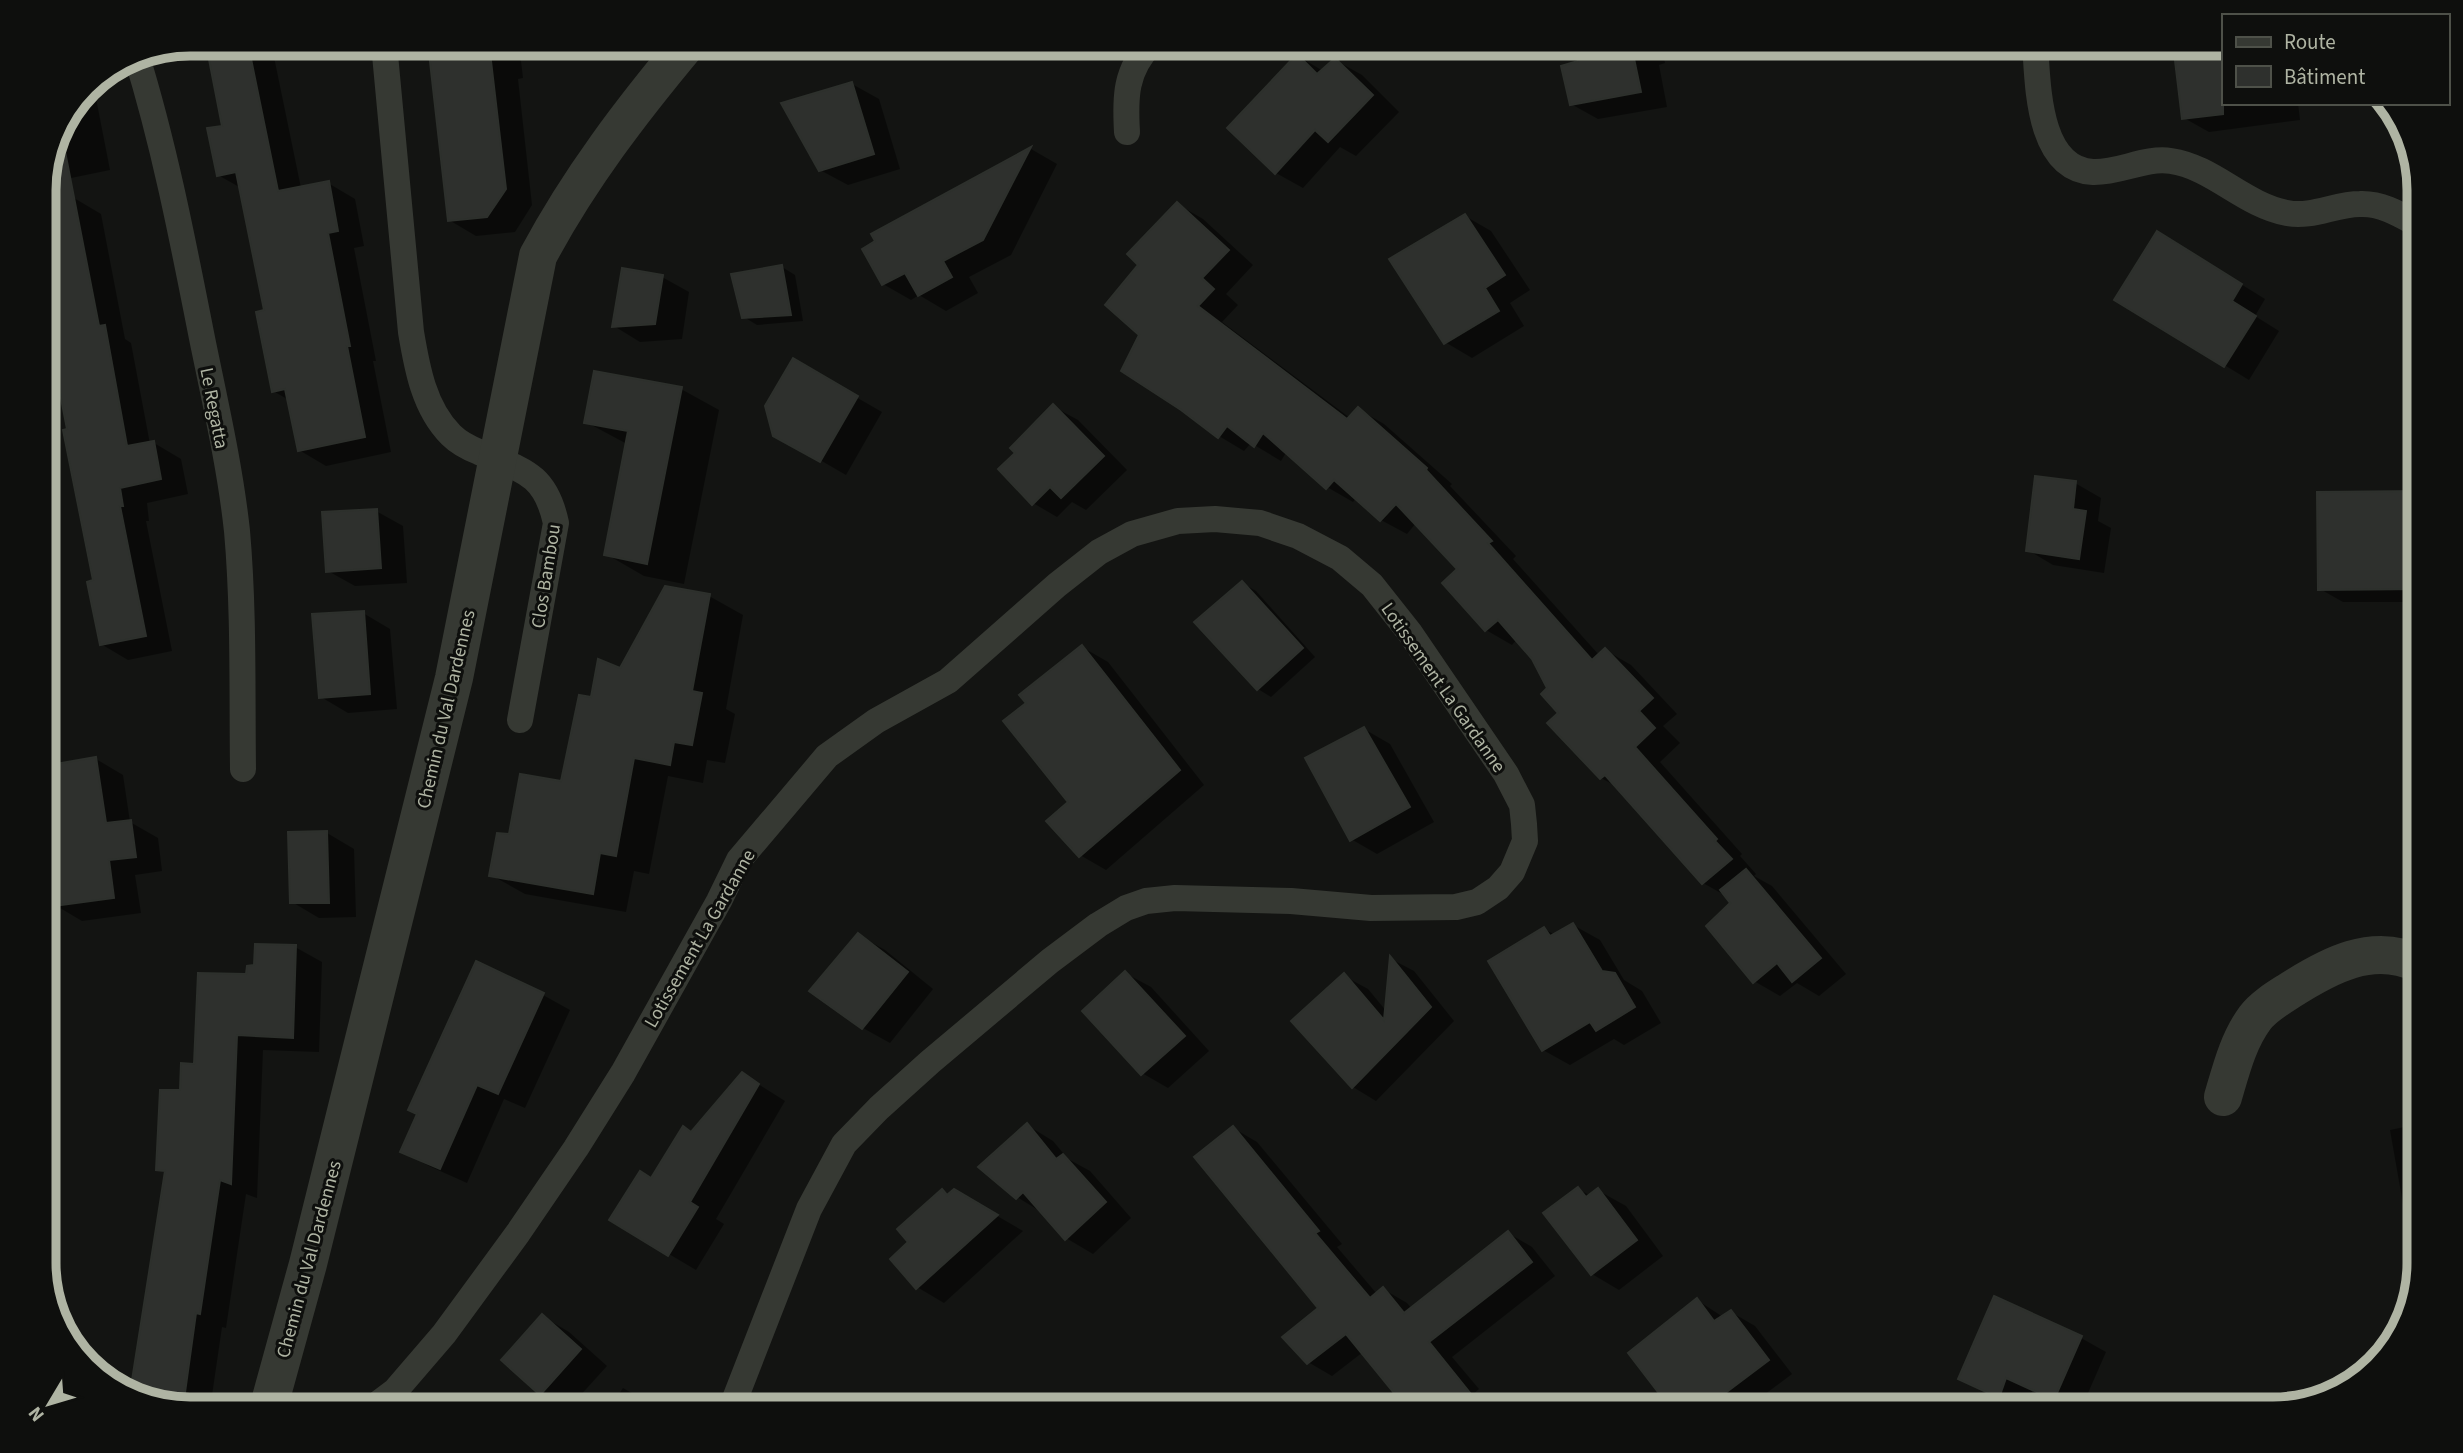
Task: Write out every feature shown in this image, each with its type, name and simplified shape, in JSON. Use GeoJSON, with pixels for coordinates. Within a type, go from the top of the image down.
{"type":"FeatureCollection","features":[{"type":"Feature","properties":{"kind":"street","name":"Chemin du Val Dardennes"},"geometry":{"type":"LineString","coordinates":[[271,1397],[308,1264],[454,678],[538,256],[562,210],[643,97],[677,56]]}},
{"type":"Feature","properties":{"kind":"street"},"geometry":{"type":"LineString","coordinates":[[2222,1097],[2237,1051],[2256,1016],[2283,995],[2332,965],[2357,957],[2380,953],[2407,958]]}},
{"type":"Feature","properties":{"kind":"lane"},"geometry":{"type":"LineString","coordinates":[[385,56],[404,270],[418,370],[427,398],[451,435],[464,446],[498,460]]}},
{"type":"Feature","properties":{"kind":"lane"},"geometry":{"type":"LineString","coordinates":[[1127,132],[1125,95],[1142,56]]}},
{"type":"Feature","properties":{"kind":"lane"},"geometry":{"type":"LineString","coordinates":[[2036,56],[2047,136],[2065,161],[2078,169],[2093,172],[2169,160],[2184,163],[2256,202],[2287,213],[2307,214],[2359,204],[2377,205],[2407,219]]}},
{"type":"Feature","properties":{"kind":"lane","name":"Le Regatta"},"geometry":{"type":"LineString","coordinates":[[139,66],[174,192],[221,436],[236,530],[243,769]]}},
{"type":"Feature","properties":{"kind":"lane","name":"Clos Bambou"},"geometry":{"type":"LineString","coordinates":[[498,460],[517,467],[537,482],[552,501],[556,523],[520,720]]}},
{"type":"Feature","properties":{"kind":"lane","name":"Lotissement La Gardanne"},"geometry":{"type":"LineString","coordinates":[[387,1397],[444,1334],[518,1233],[623,1073],[739,860],[827,756],[876,721],[948,681],[1056,585],[1099,552],[1132,534],[1178,521],[1215,519],[1260,523],[1298,536],[1340,558],[1371,585],[1410,633],[1506,774],[1522,805],[1524,824],[1525,841],[1512,872],[1498,888],[1477,902],[1456,907],[1371,908],[1292,901],[1175,898],[1146,901],[1126,908],[1098,925],[1050,961],[930,1062],[844,1144],[809,1209],[736,1397]]}},
{"type":"Feature","properties":{"kind":"building"},"geometry":{"type":"Polygon","coordinates":[[[208,56],[250,56],[278,191],[329,181],[338,231],[328,233],[365,437],[298,451],[285,389],[272,392],[256,312],[264,310],[236,172],[217,176],[207,128],[222,126],[208,56]]]}},
{"type":"Feature","properties":{"kind":"building"},"geometry":{"type":"Polygon","coordinates":[[[429,56],[490,56],[506,189],[487,217],[448,221],[429,56]]]}},
{"type":"Feature","properties":{"kind":"building"},"geometry":{"type":"Polygon","coordinates":[[[1295,56],[1299,56],[1317,74],[1335,58],[1373,95],[1328,142],[1315,130],[1275,174],[1227,128],[1295,56]]]}},
{"type":"Feature","properties":{"kind":"building"},"geometry":{"type":"Polygon","coordinates":[[[1577,56],[1634,56],[1641,92],[1570,105],[1561,66],[1578,61],[1577,56]]]}},
{"type":"Feature","properties":{"kind":"building"},"geometry":{"type":"Polygon","coordinates":[[[2174,56],[2222,56],[2223,114],[2182,119],[2174,56]]]}},
{"type":"Feature","properties":{"kind":"building"},"geometry":{"type":"Polygon","coordinates":[[[852,82],[874,154],[819,171],[781,103],[852,82]]]}},
{"type":"Feature","properties":{"kind":"building"},"geometry":{"type":"Polygon","coordinates":[[[64,145],[99,326],[105,325],[127,446],[154,441],[161,479],[120,488],[123,506],[120,506],[146,636],[100,645],[87,582],[93,580],[63,430],[67,429],[56,373],[56,181],[64,145]]]}},
{"type":"Feature","properties":{"kind":"building"},"geometry":{"type":"Polygon","coordinates":[[[1031,147],[983,240],[943,261],[952,277],[918,296],[905,273],[882,285],[862,249],[875,241],[871,234],[1031,147]]]}},
{"type":"Feature","properties":{"kind":"building"},"geometry":{"type":"Polygon","coordinates":[[[1177,202],[1229,250],[1202,278],[1214,289],[1198,306],[1347,419],[1358,407],[1427,468],[1492,541],[1488,543],[1592,660],[1605,648],[1653,698],[1639,711],[1655,728],[1635,747],[1732,859],[1702,884],[1605,775],[1600,779],[1547,723],[1558,713],[1541,694],[1547,688],[1532,659],[1498,620],[1485,631],[1442,583],[1457,569],[1396,504],[1380,521],[1334,480],[1326,489],[1263,433],[1254,447],[1227,426],[1218,438],[1121,371],[1139,335],[1105,305],[1138,265],[1127,254],[1177,202]]]}},
{"type":"Feature","properties":{"kind":"building"},"geometry":{"type":"Polygon","coordinates":[[[1465,214],[1505,275],[1485,288],[1499,311],[1444,344],[1389,259],[1465,214]]]}},
{"type":"Feature","properties":{"kind":"building"},"geometry":{"type":"Polygon","coordinates":[[[2157,231],[2242,284],[2232,301],[2256,316],[2224,367],[2114,300],[2157,231]]]}},
{"type":"Feature","properties":{"kind":"building"},"geometry":{"type":"Polygon","coordinates":[[[782,265],[791,315],[742,318],[731,274],[782,265]]]}},
{"type":"Feature","properties":{"kind":"building"},"geometry":{"type":"Polygon","coordinates":[[[622,268],[663,275],[655,324],[612,327],[622,268]]]}},
{"type":"Feature","properties":{"kind":"building"},"geometry":{"type":"Polygon","coordinates":[[[793,358],[858,396],[820,462],[773,436],[765,406],[793,358]]]}},
{"type":"Feature","properties":{"kind":"building"},"geometry":{"type":"Polygon","coordinates":[[[594,371],[682,387],[647,564],[604,555],[628,431],[584,423],[594,371]]]}},
{"type":"Feature","properties":{"kind":"building"},"geometry":{"type":"Polygon","coordinates":[[[1053,404],[1104,456],[1061,498],[1050,487],[1032,505],[998,469],[1015,453],[1010,448],[1053,404]]]}},
{"type":"Feature","properties":{"kind":"building"},"geometry":{"type":"Polygon","coordinates":[[[2035,476],[2076,481],[2073,509],[2086,511],[2079,559],[2026,551],[2035,476]]]}},
{"type":"Feature","properties":{"kind":"building"},"geometry":{"type":"Polygon","coordinates":[[[2407,491],[2407,589],[2318,590],[2317,492],[2407,491]]]}},
{"type":"Feature","properties":{"kind":"building"},"geometry":{"type":"Polygon","coordinates":[[[377,509],[381,568],[326,572],[322,512],[377,509]]]}},
{"type":"Feature","properties":{"kind":"building"},"geometry":{"type":"Polygon","coordinates":[[[1242,581],[1303,648],[1257,690],[1194,622],[1242,581]]]}},
{"type":"Feature","properties":{"kind":"building"},"geometry":{"type":"Polygon","coordinates":[[[665,586],[710,594],[692,691],[702,693],[692,745],[674,742],[670,765],[634,758],[616,856],[600,853],[593,894],[489,876],[497,833],[509,834],[520,774],[561,781],[579,695],[591,697],[598,659],[620,668],[665,586]]]}},
{"type":"Feature","properties":{"kind":"building"},"geometry":{"type":"Polygon","coordinates":[[[364,611],[370,694],[319,698],[312,614],[364,611]]]}},
{"type":"Feature","properties":{"kind":"building"},"geometry":{"type":"Polygon","coordinates":[[[1082,645],[1180,770],[1079,857],[1046,821],[1068,802],[1003,721],[1026,703],[1019,695],[1082,645]]]}},
{"type":"Feature","properties":{"kind":"building"},"geometry":{"type":"Polygon","coordinates":[[[1364,727],[1410,807],[1350,841],[1305,758],[1364,727]]]}},
{"type":"Feature","properties":{"kind":"building"},"geometry":{"type":"Polygon","coordinates":[[[96,757],[106,823],[131,820],[136,857],[109,860],[114,898],[56,906],[56,764],[96,757]]]}},
{"type":"Feature","properties":{"kind":"building"},"geometry":{"type":"Polygon","coordinates":[[[327,831],[329,903],[290,903],[288,832],[327,831]]]}},
{"type":"Feature","properties":{"kind":"building"},"geometry":{"type":"Polygon","coordinates":[[[1746,869],[1821,958],[1792,982],[1777,963],[1753,983],[1706,926],[1730,903],[1720,890],[1746,869]]]}},
{"type":"Feature","properties":{"kind":"building"},"geometry":{"type":"Polygon","coordinates":[[[1573,923],[1602,971],[1615,973],[1635,1007],[1596,1031],[1590,1022],[1542,1051],[1488,961],[1544,927],[1550,936],[1573,923]]]}},
{"type":"Feature","properties":{"kind":"building"},"geometry":{"type":"Polygon","coordinates":[[[858,933],[908,972],[862,1029],[809,991],[858,933]]]}},
{"type":"Feature","properties":{"kind":"building"},"geometry":{"type":"Polygon","coordinates":[[[255,944],[296,945],[293,1038],[237,1035],[231,1184],[220,1180],[200,1314],[196,1313],[184,1397],[173,1396],[132,1383],[165,1171],[156,1170],[160,1090],[180,1090],[181,1063],[194,1064],[198,973],[246,974],[247,966],[254,965],[255,944]]]}},
{"type":"Feature","properties":{"kind":"building"},"geometry":{"type":"Polygon","coordinates":[[[1390,956],[1431,1007],[1352,1088],[1291,1021],[1344,973],[1384,1020],[1390,956]]]}},
{"type":"Feature","properties":{"kind":"building"},"geometry":{"type":"Polygon","coordinates":[[[476,961],[544,993],[498,1094],[477,1085],[440,1169],[400,1152],[417,1114],[408,1110],[476,961]]]}},
{"type":"Feature","properties":{"kind":"building"},"geometry":{"type":"Polygon","coordinates":[[[1125,971],[1185,1036],[1141,1075],[1082,1011],[1125,971]]]}},
{"type":"Feature","properties":{"kind":"building"},"geometry":{"type":"Polygon","coordinates":[[[742,1072],[759,1084],[690,1202],[698,1207],[668,1256],[609,1220],[640,1171],[651,1178],[683,1126],[691,1132],[742,1072]]]}},
{"type":"Feature","properties":{"kind":"building"},"geometry":{"type":"Polygon","coordinates":[[[1027,1123],[1056,1159],[1063,1154],[1106,1202],[1065,1240],[1023,1192],[1016,1199],[978,1167],[1027,1123]]]}},
{"type":"Feature","properties":{"kind":"building"},"geometry":{"type":"Polygon","coordinates":[[[1233,1126],[1319,1231],[1315,1233],[1370,1298],[1383,1287],[1404,1313],[1508,1231],[1532,1262],[1429,1342],[1473,1397],[1397,1397],[1346,1334],[1307,1364],[1282,1337],[1318,1308],[1194,1157],[1233,1126]]]}},
{"type":"Feature","properties":{"kind":"building"},"geometry":{"type":"Polygon","coordinates":[[[1578,1187],[1586,1197],[1598,1188],[1637,1240],[1591,1275],[1543,1213],[1578,1187]]]}},
{"type":"Feature","properties":{"kind":"building"},"geometry":{"type":"Polygon","coordinates":[[[942,1189],[947,1195],[954,1189],[998,1215],[916,1289],[890,1259],[908,1242],[897,1229],[942,1189]]]}},
{"type":"Feature","properties":{"kind":"building"},"geometry":{"type":"Polygon","coordinates":[[[1994,1296],[2082,1336],[2055,1397],[2047,1397],[2006,1378],[1999,1397],[1997,1397],[1958,1379],[1994,1296]]]}},
{"type":"Feature","properties":{"kind":"building"},"geometry":{"type":"Polygon","coordinates":[[[1697,1298],[1714,1321],[1731,1310],[1769,1360],[1720,1397],[1662,1397],[1628,1353],[1697,1298]]]}},
{"type":"Feature","properties":{"kind":"building"},"geometry":{"type":"Polygon","coordinates":[[[542,1314],[581,1349],[540,1395],[501,1360],[542,1314]]]}}]}
